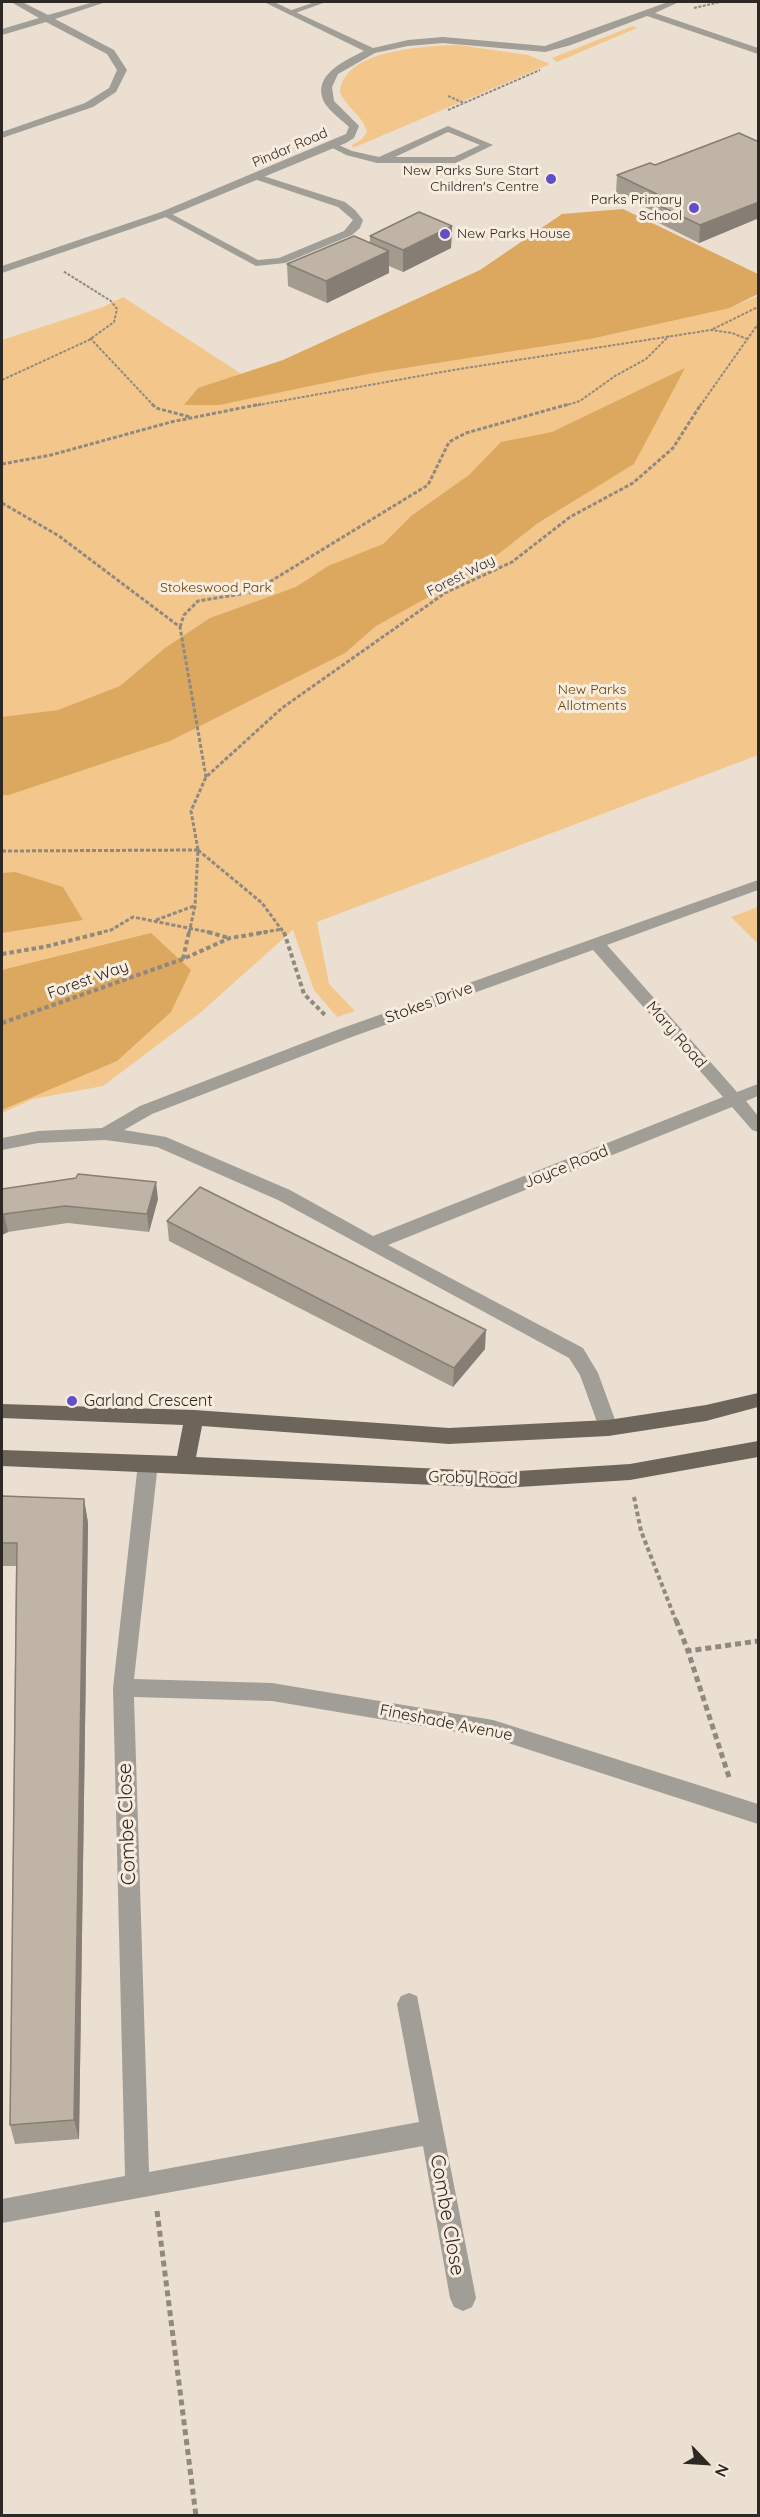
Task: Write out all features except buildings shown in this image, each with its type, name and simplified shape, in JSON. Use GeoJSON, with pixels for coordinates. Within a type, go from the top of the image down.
{"type":"FeatureCollection","features":[{"type":"Feature","properties":{"kind":"main road"},"geometry":{"type":"LineString","coordinates":[[2,1411],[194,1418],[449,1436],[608,1428],[706,1413],[759,1400]]}},
{"type":"Feature","properties":{"kind":"main road"},"geometry":{"type":"LineString","coordinates":[[185,1464],[194,1418]]}},
{"type":"Feature","properties":{"kind":"main road","name":"Groby Road"},"geometry":{"type":"LineString","coordinates":[[2,1458],[185,1464],[503,1480],[630,1472],[759,1449]]}},
{"type":"Feature","properties":{"kind":"street"},"geometry":{"type":"LineString","coordinates":[[2,135],[89,105],[113,90],[122,70],[111,52],[16,2]]}},
{"type":"Feature","properties":{"kind":"street"},"geometry":{"type":"LineString","coordinates":[[2,32],[102,2]]}},
{"type":"Feature","properties":{"kind":"street"},"geometry":{"type":"LineString","coordinates":[[268,2],[372,51]]}},
{"type":"Feature","properties":{"kind":"street","name":"Pindar Road"},"geometry":{"type":"LineString","coordinates":[[2,270],[165,214],[332,146],[350,136],[354,126],[329,102],[327,87],[334,72],[372,51],[408,43],[443,40],[545,49],[568,44],[675,2]]}},
{"type":"Feature","properties":{"kind":"street"},"geometry":{"type":"LineString","coordinates":[[647,13],[759,51]]}},
{"type":"Feature","properties":{"kind":"street","name":"Stokes Drive"},"geometry":{"type":"LineString","coordinates":[[105,1134],[146,1110],[343,1034],[759,885]]}},
{"type":"Feature","properties":{"kind":"street","name":"Mary Road"},"geometry":{"type":"LineString","coordinates":[[595,942],[759,1126]]}},
{"type":"Feature","properties":{"kind":"street","name":"Joyce Road"},"geometry":{"type":"LineString","coordinates":[[374,1243],[759,1090]]}},
{"type":"Feature","properties":{"kind":"street"},"geometry":{"type":"LineString","coordinates":[[2,1144],[38,1137],[105,1134],[160,1141],[284,1195],[459,1292],[552,1338],[576,1353],[589,1373],[608,1428]]}},
{"type":"Feature","properties":{"kind":"street","name":"Combe Close"},"geometry":{"type":"LineString","coordinates":[[145,2185],[123,1688],[148,1463]]}},
{"type":"Feature","properties":{"kind":"street","name":"Fineshade Avenue"},"geometry":{"type":"LineString","coordinates":[[123,1688],[272,1692],[494,1729],[749,1810]]}},
{"type":"Feature","properties":{"kind":"street","name":"Combe Close"},"geometry":{"type":"LineString","coordinates":[[409,2004],[463,2298]]}},
{"type":"Feature","properties":{"kind":"street","name":"Combe Close"},"geometry":{"type":"LineString","coordinates":[[2,2211],[432,2132]]}},
{"type":"Feature","properties":{"kind":"lane"},"geometry":{"type":"LineString","coordinates":[[290,12],[322,2]]}},
{"type":"Feature","properties":{"kind":"lane"},"geometry":{"type":"LineString","coordinates":[[332,146],[349,153],[381,160],[456,160],[488,144],[448,129],[381,160]]}},
{"type":"Feature","properties":{"kind":"lane"},"geometry":{"type":"LineString","coordinates":[[165,214],[256,263],[281,261],[348,232],[356,226],[358,220],[351,210],[319,195],[276,185],[257,177]]}},
{"type":"Feature","properties":{"kind":"path"},"geometry":{"type":"LineString","coordinates":[[663,18],[720,2]]}},
{"type":"Feature","properties":{"kind":"path"},"geometry":{"type":"LineString","coordinates":[[443,112],[546,68]]}},
{"type":"Feature","properties":{"kind":"path"},"geometry":{"type":"LineString","coordinates":[[448,96],[464,103]]}},
{"type":"Feature","properties":{"kind":"path"},"geometry":{"type":"LineString","coordinates":[[2,380],[15,371],[90,338],[111,326],[117,309],[111,301],[42,257]]}},
{"type":"Feature","properties":{"kind":"path"},"geometry":{"type":"LineString","coordinates":[[711,330],[759,308]]}},
{"type":"Feature","properties":{"kind":"path","name":"Forest Way"},"geometry":{"type":"LineString","coordinates":[[183,959],[195,906],[198,850],[191,811],[206,777],[282,708],[445,593],[512,562],[570,517],[633,483],[673,448],[713,385],[759,324]]}},
{"type":"Feature","properties":{"kind":"path"},"geometry":{"type":"LineString","coordinates":[[2,464],[41,459],[193,418],[470,366],[711,330],[732,333],[747,339]]}},
{"type":"Feature","properties":{"kind":"path"},"geometry":{"type":"LineString","coordinates":[[206,777],[180,627],[183,611],[193,601],[234,597],[253,592],[428,485],[449,441],[466,433],[580,401],[615,376],[646,358],[669,336]]}},
{"type":"Feature","properties":{"kind":"path"},"geometry":{"type":"LineString","coordinates":[[90,338],[156,408],[193,418]]}},
{"type":"Feature","properties":{"kind":"path"},"geometry":{"type":"LineString","coordinates":[[2,503],[59,536],[180,627]]}},
{"type":"Feature","properties":{"kind":"path"},"geometry":{"type":"LineString","coordinates":[[2,851],[198,850],[262,903],[283,929],[304,994],[343,1034]]}},
{"type":"Feature","properties":{"kind":"path"},"geometry":{"type":"LineString","coordinates":[[154,921],[195,906]]}},
{"type":"Feature","properties":{"kind":"path"},"geometry":{"type":"LineString","coordinates":[[2,954],[44,947],[111,930],[133,917],[191,927],[230,938]]}},
{"type":"Feature","properties":{"kind":"path","name":"Forest Way"},"geometry":{"type":"LineString","coordinates":[[2,1023],[183,959],[230,938],[283,929]]}},
{"type":"Feature","properties":{"kind":"path"},"geometry":{"type":"LineString","coordinates":[[633,1495],[640,1531],[749,1810]]}},
{"type":"Feature","properties":{"kind":"path"},"geometry":{"type":"LineString","coordinates":[[688,1651],[759,1641]]}},
{"type":"Feature","properties":{"kind":"path"},"geometry":{"type":"LineString","coordinates":[[145,2185],[196,2516]]}},
{"type":"Feature","properties":{"kind":"green space"},"geometry":{"type":"Polygon","coordinates":[[[633,26],[637,28],[557,62],[552,58],[633,26]]]}},
{"type":"Feature","properties":{"kind":"green space"},"geometry":{"type":"Polygon","coordinates":[[[458,45],[528,55],[550,64],[353,148],[352,145],[362,139],[367,132],[362,121],[346,103],[340,92],[345,78],[356,67],[371,58],[388,53],[458,45]]]}},
{"type":"Feature","properties":{"kind":"green space","name":"Stokeswood Park"},"geometry":{"type":"Polygon","coordinates":[[[758,296],[758,755],[317,922],[329,984],[355,1011],[337,1017],[314,990],[293,930],[200,1013],[103,1086],[33,1099],[2,1113],[2,340],[103,307],[123,297],[243,375],[730,308],[758,296]]]}},
{"type":"Feature","properties":{"kind":"green space"},"geometry":{"type":"Polygon","coordinates":[[[758,907],[758,944],[731,917],[758,907]]]}},
{"type":"Feature","properties":{"kind":"shaded area"},"geometry":{"type":"Polygon","coordinates":[[[623,209],[758,274],[758,294],[730,308],[590,339],[373,373],[219,405],[184,405],[198,388],[283,360],[480,270],[562,214],[623,209]]]}},
{"type":"Feature","properties":{"kind":"shaded area"},"geometry":{"type":"Polygon","coordinates":[[[685,368],[634,464],[538,523],[479,569],[376,626],[345,653],[170,741],[9,795],[2,795],[2,717],[58,710],[120,686],[165,648],[210,618],[296,587],[328,566],[383,544],[411,516],[469,475],[501,442],[552,432],[685,368]]]}},
{"type":"Feature","properties":{"kind":"shaded area"},"geometry":{"type":"Polygon","coordinates":[[[15,872],[63,887],[83,920],[2,933],[2,873],[15,872]]]}},
{"type":"Feature","properties":{"kind":"shaded area"},"geometry":{"type":"Polygon","coordinates":[[[151,933],[191,970],[171,1012],[117,1061],[2,1110],[2,970],[151,933]]]}},
{"type":"Feature","properties":{"kind":"place","name":"New Parks Sure Start Children's Centre"},"geometry":{"type":"Point","coordinates":[551,179]}},
{"type":"Feature","properties":{"kind":"place","name":"Parks Primary School"},"geometry":{"type":"Point","coordinates":[694,208]}},
{"type":"Feature","properties":{"kind":"place","name":"New Parks House"},"geometry":{"type":"Point","coordinates":[445,234]}},
{"type":"Feature","properties":{"kind":"place","name":"Garland Crescent"},"geometry":{"type":"Point","coordinates":[72,1401]}},
{"type":"Feature","properties":{"kind":"park label","name":"New Parks Allotments"},"geometry":{"type":"Point","coordinates":[592,698]}}]}
